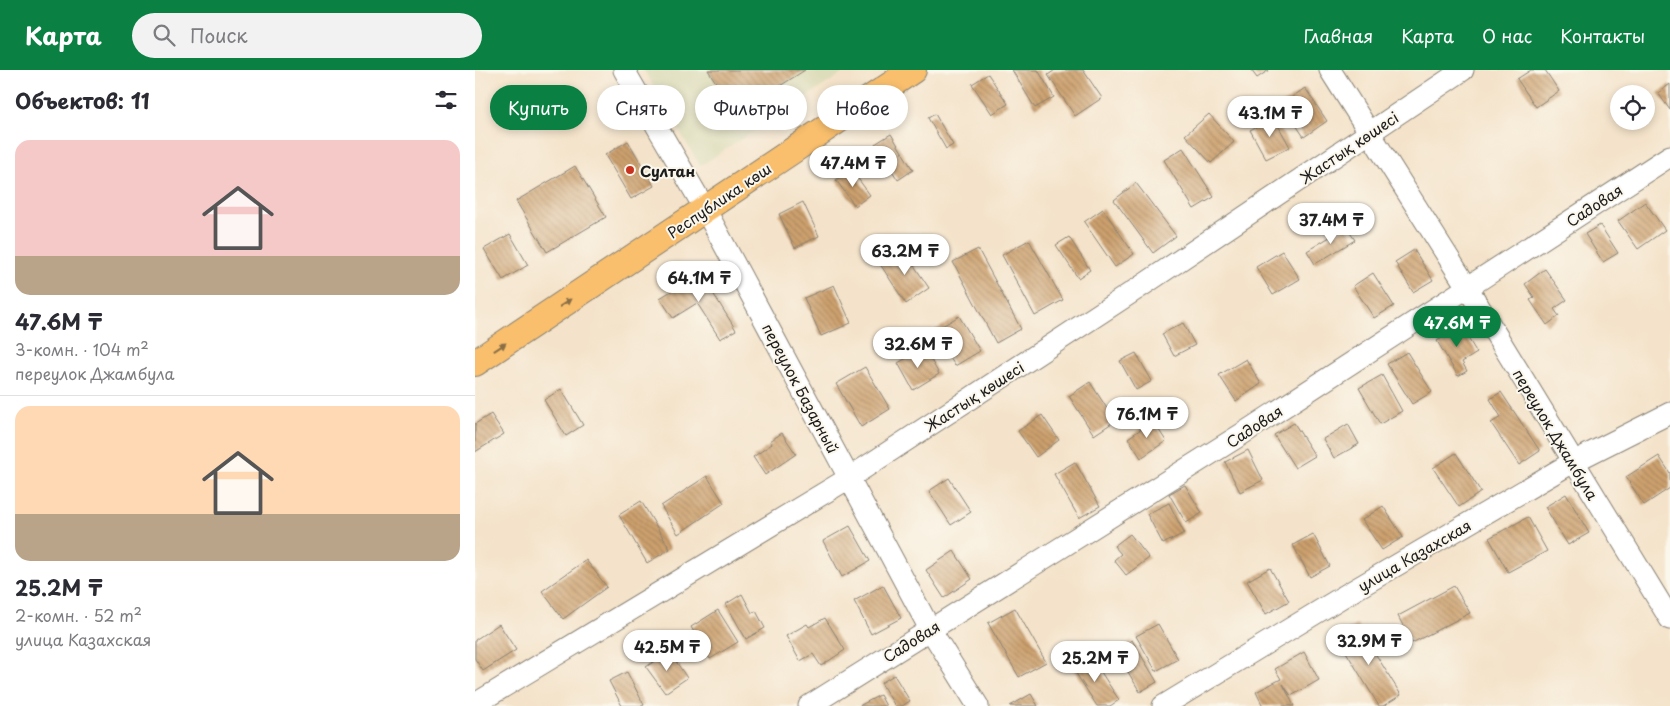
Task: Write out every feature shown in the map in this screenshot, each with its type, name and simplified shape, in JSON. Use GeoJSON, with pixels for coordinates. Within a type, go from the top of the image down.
{"type":"FeatureCollection","features":[{"type":"Feature","properties":{"kind":"main road","name":"Республика көш"},"geometry":{"type":"LineString","coordinates":[[475,363],[913,70]]}},
{"type":"Feature","properties":{"kind":"street","name":"переулок Базарный"},"geometry":{"type":"LineString","coordinates":[[624,70],[705,209],[930,629],[978,706]]}},
{"type":"Feature","properties":{"kind":"street","name":"переулок Джамбула"},"geometry":{"type":"LineString","coordinates":[[1331,70],[1467,287],[1670,619]]}},
{"type":"Feature","properties":{"kind":"street","name":"Жастық көшесі"},"geometry":{"type":"LineString","coordinates":[[475,704],[849,478],[1143,285],[1463,70]]}},
{"type":"Feature","properties":{"kind":"street","name":"Садовая"},"geometry":{"type":"LineString","coordinates":[[809,706],[1242,434],[1670,156]]}},
{"type":"Feature","properties":{"kind":"street","name":"улица Казахская"},"geometry":{"type":"LineString","coordinates":[[1163,706],[1573,462],[1670,413]]}},
{"type":"Feature","properties":{"kind":"shaded area"},"geometry":{"type":"Polygon","coordinates":[[[644,70],[848,70],[825,85],[817,85],[817,90],[807,97],[807,85],[695,85],[695,130],[756,130],[700,166],[679,130],[685,130],[685,85],[653,85],[644,70]]]}},
{"type":"Feature","properties":{"kind":"building"},"geometry":{"type":"Polygon","coordinates":[[[708,70],[805,70],[781,85],[718,85],[708,70]]]}},
{"type":"Feature","properties":{"kind":"building"},"geometry":{"type":"Polygon","coordinates":[[[1012,70],[1038,70],[1054,97],[1035,108],[1012,70]]]}},
{"type":"Feature","properties":{"kind":"building"},"geometry":{"type":"Polygon","coordinates":[[[1055,70],[1083,70],[1102,98],[1075,116],[1048,75],[1055,70]]]}},
{"type":"Feature","properties":{"kind":"building"},"geometry":{"type":"Polygon","coordinates":[[[1251,70],[1269,70],[1257,78],[1251,70]]]}},
{"type":"Feature","properties":{"kind":"building"},"geometry":{"type":"Polygon","coordinates":[[[1531,70],[1545,70],[1559,91],[1536,107],[1517,79],[1531,70]]]}},
{"type":"Feature","properties":{"kind":"building"},"geometry":{"type":"Polygon","coordinates":[[[988,74],[1008,104],[992,114],[972,84],[988,74]]]}},
{"type":"Feature","properties":{"kind":"building"},"geometry":{"type":"Polygon","coordinates":[[[1670,84],[1670,110],[1658,93],[1670,84]]]}},
{"type":"Feature","properties":{"kind":"building"},"geometry":{"type":"Polygon","coordinates":[[[1305,88],[1327,121],[1304,137],[1282,104],[1305,88]]]}},
{"type":"Feature","properties":{"kind":"building"},"geometry":{"type":"Polygon","coordinates":[[[935,114],[953,145],[946,149],[928,118],[935,114]]]}},
{"type":"Feature","properties":{"kind":"building"},"geometry":{"type":"Polygon","coordinates":[[[1209,114],[1234,142],[1211,163],[1185,135],[1209,114]]]}},
{"type":"Feature","properties":{"kind":"building"},"geometry":{"type":"Polygon","coordinates":[[[1274,118],[1290,147],[1266,159],[1250,130],[1274,118]]]}},
{"type":"Feature","properties":{"kind":"building"},"geometry":{"type":"Polygon","coordinates":[[[891,134],[913,170],[898,180],[875,144],[891,134]]]}},
{"type":"Feature","properties":{"kind":"building","name":"Султан"},"geometry":{"type":"Polygon","coordinates":[[[628,141],[654,186],[631,199],[605,155],[628,141]]]}},
{"type":"Feature","properties":{"kind":"building"},"geometry":{"type":"Polygon","coordinates":[[[1183,148],[1214,197],[1194,209],[1164,160],[1183,148]]]}},
{"type":"Feature","properties":{"kind":"building"},"geometry":{"type":"Polygon","coordinates":[[[575,166],[606,217],[547,252],[516,201],[575,166]]]}},
{"type":"Feature","properties":{"kind":"building"},"geometry":{"type":"Polygon","coordinates":[[[851,169],[870,195],[855,206],[836,180],[851,169]]]}},
{"type":"Feature","properties":{"kind":"building"},"geometry":{"type":"Polygon","coordinates":[[[1136,183],[1176,236],[1153,253],[1114,200],[1136,183]]]}},
{"type":"Feature","properties":{"kind":"building"},"geometry":{"type":"Polygon","coordinates":[[[803,202],[819,236],[795,248],[779,214],[803,202]]]}},
{"type":"Feature","properties":{"kind":"building"},"geometry":{"type":"Polygon","coordinates":[[[1645,202],[1665,230],[1638,249],[1618,221],[1645,202]]]}},
{"type":"Feature","properties":{"kind":"building"},"geometry":{"type":"Polygon","coordinates":[[[1103,209],[1134,254],[1115,267],[1084,222],[1103,209]]]}},
{"type":"Feature","properties":{"kind":"building"},"geometry":{"type":"Polygon","coordinates":[[[1600,225],[1618,253],[1603,262],[1585,234],[1600,225]]]}},
{"type":"Feature","properties":{"kind":"building"},"geometry":{"type":"Polygon","coordinates":[[[1346,227],[1355,240],[1315,264],[1307,251],[1346,227]]]}},
{"type":"Feature","properties":{"kind":"building"},"geometry":{"type":"Polygon","coordinates":[[[510,234],[528,265],[503,280],[484,249],[510,234]]]}},
{"type":"Feature","properties":{"kind":"building"},"geometry":{"type":"Polygon","coordinates":[[[1069,237],[1090,270],[1078,278],[1056,245],[1069,237]]]}},
{"type":"Feature","properties":{"kind":"building"},"geometry":{"type":"Polygon","coordinates":[[[1029,240],[1063,300],[1035,316],[1002,255],[1029,240]]]}},
{"type":"Feature","properties":{"kind":"building"},"geometry":{"type":"Polygon","coordinates":[[[903,249],[929,288],[906,304],[880,264],[903,249]]]}},
{"type":"Feature","properties":{"kind":"building"},"geometry":{"type":"Polygon","coordinates":[[[978,249],[1021,329],[996,343],[953,262],[978,249]]]}},
{"type":"Feature","properties":{"kind":"building"},"geometry":{"type":"Polygon","coordinates":[[[1414,250],[1433,280],[1413,292],[1395,262],[1414,250]]]}},
{"type":"Feature","properties":{"kind":"building"},"geometry":{"type":"Polygon","coordinates":[[[1282,251],[1300,279],[1273,295],[1256,267],[1282,251]]]}},
{"type":"Feature","properties":{"kind":"building"},"geometry":{"type":"Polygon","coordinates":[[[698,269],[736,330],[720,339],[697,303],[673,318],[660,298],[681,285],[679,281],[698,269]]]}},
{"type":"Feature","properties":{"kind":"building"},"geometry":{"type":"Polygon","coordinates":[[[1545,269],[1567,300],[1554,309],[1559,316],[1547,325],[1530,300],[1534,297],[1525,284],[1545,269]]]}},
{"type":"Feature","properties":{"kind":"building"},"geometry":{"type":"Polygon","coordinates":[[[1373,273],[1394,306],[1374,318],[1353,286],[1373,273]]]}},
{"type":"Feature","properties":{"kind":"building"},"geometry":{"type":"Polygon","coordinates":[[[834,285],[851,323],[821,336],[804,298],[834,285]]]}},
{"type":"Feature","properties":{"kind":"building"},"geometry":{"type":"Polygon","coordinates":[[[959,316],[980,351],[955,366],[934,331],[959,316]]]}},
{"type":"Feature","properties":{"kind":"building"},"geometry":{"type":"Polygon","coordinates":[[[1183,323],[1195,345],[1174,356],[1162,334],[1183,323]]]}},
{"type":"Feature","properties":{"kind":"building"},"geometry":{"type":"Polygon","coordinates":[[[1459,323],[1477,353],[1462,362],[1467,371],[1458,376],[1437,341],[1445,336],[1443,333],[1459,323]]]}},
{"type":"Feature","properties":{"kind":"building"},"geometry":{"type":"Polygon","coordinates":[[[924,348],[939,374],[913,390],[898,363],[924,348]]]}},
{"type":"Feature","properties":{"kind":"building"},"geometry":{"type":"Polygon","coordinates":[[[1407,352],[1432,392],[1412,404],[1387,364],[1407,352]]]}},
{"type":"Feature","properties":{"kind":"building"},"geometry":{"type":"Polygon","coordinates":[[[1136,353],[1152,381],[1136,390],[1120,361],[1136,353]]]}},
{"type":"Feature","properties":{"kind":"building"},"geometry":{"type":"Polygon","coordinates":[[[1246,359],[1261,384],[1236,401],[1219,375],[1246,359]]]}},
{"type":"Feature","properties":{"kind":"building"},"geometry":{"type":"Polygon","coordinates":[[[865,367],[890,409],[861,427],[836,384],[865,367]]]}},
{"type":"Feature","properties":{"kind":"building"},"geometry":{"type":"Polygon","coordinates":[[[1382,375],[1402,411],[1380,424],[1359,388],[1382,375]]]}},
{"type":"Feature","properties":{"kind":"building"},"geometry":{"type":"Polygon","coordinates":[[[1090,382],[1115,421],[1094,435],[1069,396],[1090,382]]]}},
{"type":"Feature","properties":{"kind":"building"},"geometry":{"type":"Polygon","coordinates":[[[561,389],[583,425],[566,436],[544,400],[561,389]]]}},
{"type":"Feature","properties":{"kind":"building"},"geometry":{"type":"Polygon","coordinates":[[[1501,392],[1540,451],[1519,465],[1491,423],[1501,417],[1490,399],[1501,392]]]}},
{"type":"Feature","properties":{"kind":"building"},"geometry":{"type":"Polygon","coordinates":[[[491,414],[504,434],[475,452],[475,424],[491,414]]]}},
{"type":"Feature","properties":{"kind":"building"},"geometry":{"type":"Polygon","coordinates":[[[1042,415],[1059,440],[1036,457],[1018,431],[1042,415]]]}},
{"type":"Feature","properties":{"kind":"building"},"geometry":{"type":"Polygon","coordinates":[[[1153,421],[1166,441],[1141,458],[1128,438],[1153,421]]]}},
{"type":"Feature","properties":{"kind":"building"},"geometry":{"type":"Polygon","coordinates":[[[1294,423],[1315,456],[1295,468],[1274,435],[1294,423]]]}},
{"type":"Feature","properties":{"kind":"building"},"geometry":{"type":"Polygon","coordinates":[[[1348,424],[1359,444],[1334,458],[1323,439],[1348,424]]]}},
{"type":"Feature","properties":{"kind":"building"},"geometry":{"type":"Polygon","coordinates":[[[782,433],[796,454],[765,475],[753,457],[772,444],[770,441],[782,433]]]}},
{"type":"Feature","properties":{"kind":"building"},"geometry":{"type":"Polygon","coordinates":[[[1248,450],[1263,480],[1240,492],[1225,462],[1248,450]]]}},
{"type":"Feature","properties":{"kind":"building"},"geometry":{"type":"Polygon","coordinates":[[[1456,453],[1481,492],[1459,507],[1433,468],[1456,453]]]}},
{"type":"Feature","properties":{"kind":"building"},"geometry":{"type":"Polygon","coordinates":[[[1659,456],[1670,473],[1670,488],[1644,505],[1626,477],[1659,456]]]}},
{"type":"Feature","properties":{"kind":"building"},"geometry":{"type":"Polygon","coordinates":[[[1075,462],[1100,506],[1079,518],[1054,474],[1075,462]]]}},
{"type":"Feature","properties":{"kind":"building"},"geometry":{"type":"Polygon","coordinates":[[[707,476],[724,503],[678,534],[661,506],[707,476]]]}},
{"type":"Feature","properties":{"kind":"building"},"geometry":{"type":"Polygon","coordinates":[[[949,478],[971,512],[951,525],[929,491],[949,478]]]}},
{"type":"Feature","properties":{"kind":"building"},"geometry":{"type":"Polygon","coordinates":[[[1185,485],[1202,513],[1186,523],[1169,494],[1185,485]]]}},
{"type":"Feature","properties":{"kind":"building"},"geometry":{"type":"Polygon","coordinates":[[[1566,494],[1589,533],[1568,545],[1545,507],[1566,494]]]}},
{"type":"Feature","properties":{"kind":"building"},"geometry":{"type":"Polygon","coordinates":[[[641,501],[670,549],[647,563],[619,515],[641,501]]]}},
{"type":"Feature","properties":{"kind":"building"},"geometry":{"type":"Polygon","coordinates":[[[1169,503],[1184,533],[1163,544],[1147,514],[1169,503]]]}},
{"type":"Feature","properties":{"kind":"building"},"geometry":{"type":"Polygon","coordinates":[[[1383,506],[1403,537],[1382,550],[1362,520],[1383,506]]]}},
{"type":"Feature","properties":{"kind":"building"},"geometry":{"type":"Polygon","coordinates":[[[1528,517],[1547,551],[1508,572],[1489,538],[1528,517]]]}},
{"type":"Feature","properties":{"kind":"building"},"geometry":{"type":"Polygon","coordinates":[[[850,526],[870,561],[842,577],[823,541],[850,526]]]}},
{"type":"Feature","properties":{"kind":"building"},"geometry":{"type":"Polygon","coordinates":[[[1130,534],[1149,558],[1126,575],[1114,560],[1121,554],[1114,546],[1130,534]]]}},
{"type":"Feature","properties":{"kind":"building"},"geometry":{"type":"Polygon","coordinates":[[[1313,534],[1330,566],[1310,577],[1293,545],[1313,534]]]}},
{"type":"Feature","properties":{"kind":"building"},"geometry":{"type":"Polygon","coordinates":[[[954,551],[972,579],[944,598],[926,570],[954,551]]]}},
{"type":"Feature","properties":{"kind":"building"},"geometry":{"type":"Polygon","coordinates":[[[586,560],[607,587],[563,619],[542,591],[586,560]]]}},
{"type":"Feature","properties":{"kind":"building"},"geometry":{"type":"Polygon","coordinates":[[[1270,568],[1289,601],[1266,614],[1247,581],[1270,568]]]}},
{"type":"Feature","properties":{"kind":"building"},"geometry":{"type":"Polygon","coordinates":[[[883,585],[901,618],[871,634],[854,601],[883,585]]]}},
{"type":"Feature","properties":{"kind":"building"},"geometry":{"type":"Polygon","coordinates":[[[1454,586],[1470,613],[1412,643],[1398,616],[1454,586]]]}},
{"type":"Feature","properties":{"kind":"building"},"geometry":{"type":"Polygon","coordinates":[[[742,594],[752,613],[756,611],[765,628],[746,639],[726,604],[742,594]]]}},
{"type":"Feature","properties":{"kind":"building"},"geometry":{"type":"Polygon","coordinates":[[[1015,608],[1046,662],[1019,677],[988,623],[1015,608]]]}},
{"type":"Feature","properties":{"kind":"building"},"geometry":{"type":"Polygon","coordinates":[[[718,610],[738,642],[710,659],[691,627],[718,610]]]}},
{"type":"Feature","properties":{"kind":"building"},"geometry":{"type":"Polygon","coordinates":[[[825,618],[845,650],[821,666],[813,654],[800,661],[786,636],[807,624],[809,627],[825,618]]]}},
{"type":"Feature","properties":{"kind":"building"},"geometry":{"type":"Polygon","coordinates":[[[499,624],[516,650],[483,671],[475,659],[475,640],[499,624]]]}},
{"type":"Feature","properties":{"kind":"building"},"geometry":{"type":"Polygon","coordinates":[[[1158,624],[1178,659],[1156,671],[1136,636],[1158,624]]]}},
{"type":"Feature","properties":{"kind":"building"},"geometry":{"type":"Polygon","coordinates":[[[1357,624],[1401,695],[1383,706],[1379,706],[1337,637],[1357,624]]]}},
{"type":"Feature","properties":{"kind":"building"},"geometry":{"type":"Polygon","coordinates":[[[1132,640],[1157,682],[1140,692],[1115,650],[1132,640]]]}},
{"type":"Feature","properties":{"kind":"building"},"geometry":{"type":"Polygon","coordinates":[[[669,651],[687,678],[665,693],[646,667],[669,651]]]}},
{"type":"Feature","properties":{"kind":"building"},"geometry":{"type":"Polygon","coordinates":[[[1304,652],[1319,680],[1291,696],[1283,684],[1294,706],[1263,706],[1256,692],[1281,679],[1275,669],[1304,652]]]}},
{"type":"Feature","properties":{"kind":"building"},"geometry":{"type":"Polygon","coordinates":[[[1090,655],[1119,700],[1110,706],[1097,706],[1072,667],[1090,655]]]}},
{"type":"Feature","properties":{"kind":"building"},"geometry":{"type":"Polygon","coordinates":[[[627,672],[644,705],[642,706],[622,706],[609,681],[627,672]]]}},
{"type":"Feature","properties":{"kind":"building"},"geometry":{"type":"Polygon","coordinates":[[[894,675],[910,701],[902,706],[895,706],[881,683],[894,675]]]}},
{"type":"Feature","properties":{"kind":"building"},"geometry":{"type":"Polygon","coordinates":[[[1031,694],[1038,706],[1010,706],[1031,694]]]}},
{"type":"Feature","properties":{"kind":"building"},"geometry":{"type":"Polygon","coordinates":[[[880,695],[886,706],[859,706],[880,695]]]}},
{"type":"Feature","properties":{"kind":"place","name":"Султан"},"geometry":{"type":"Point","coordinates":[630,170]}}]}
